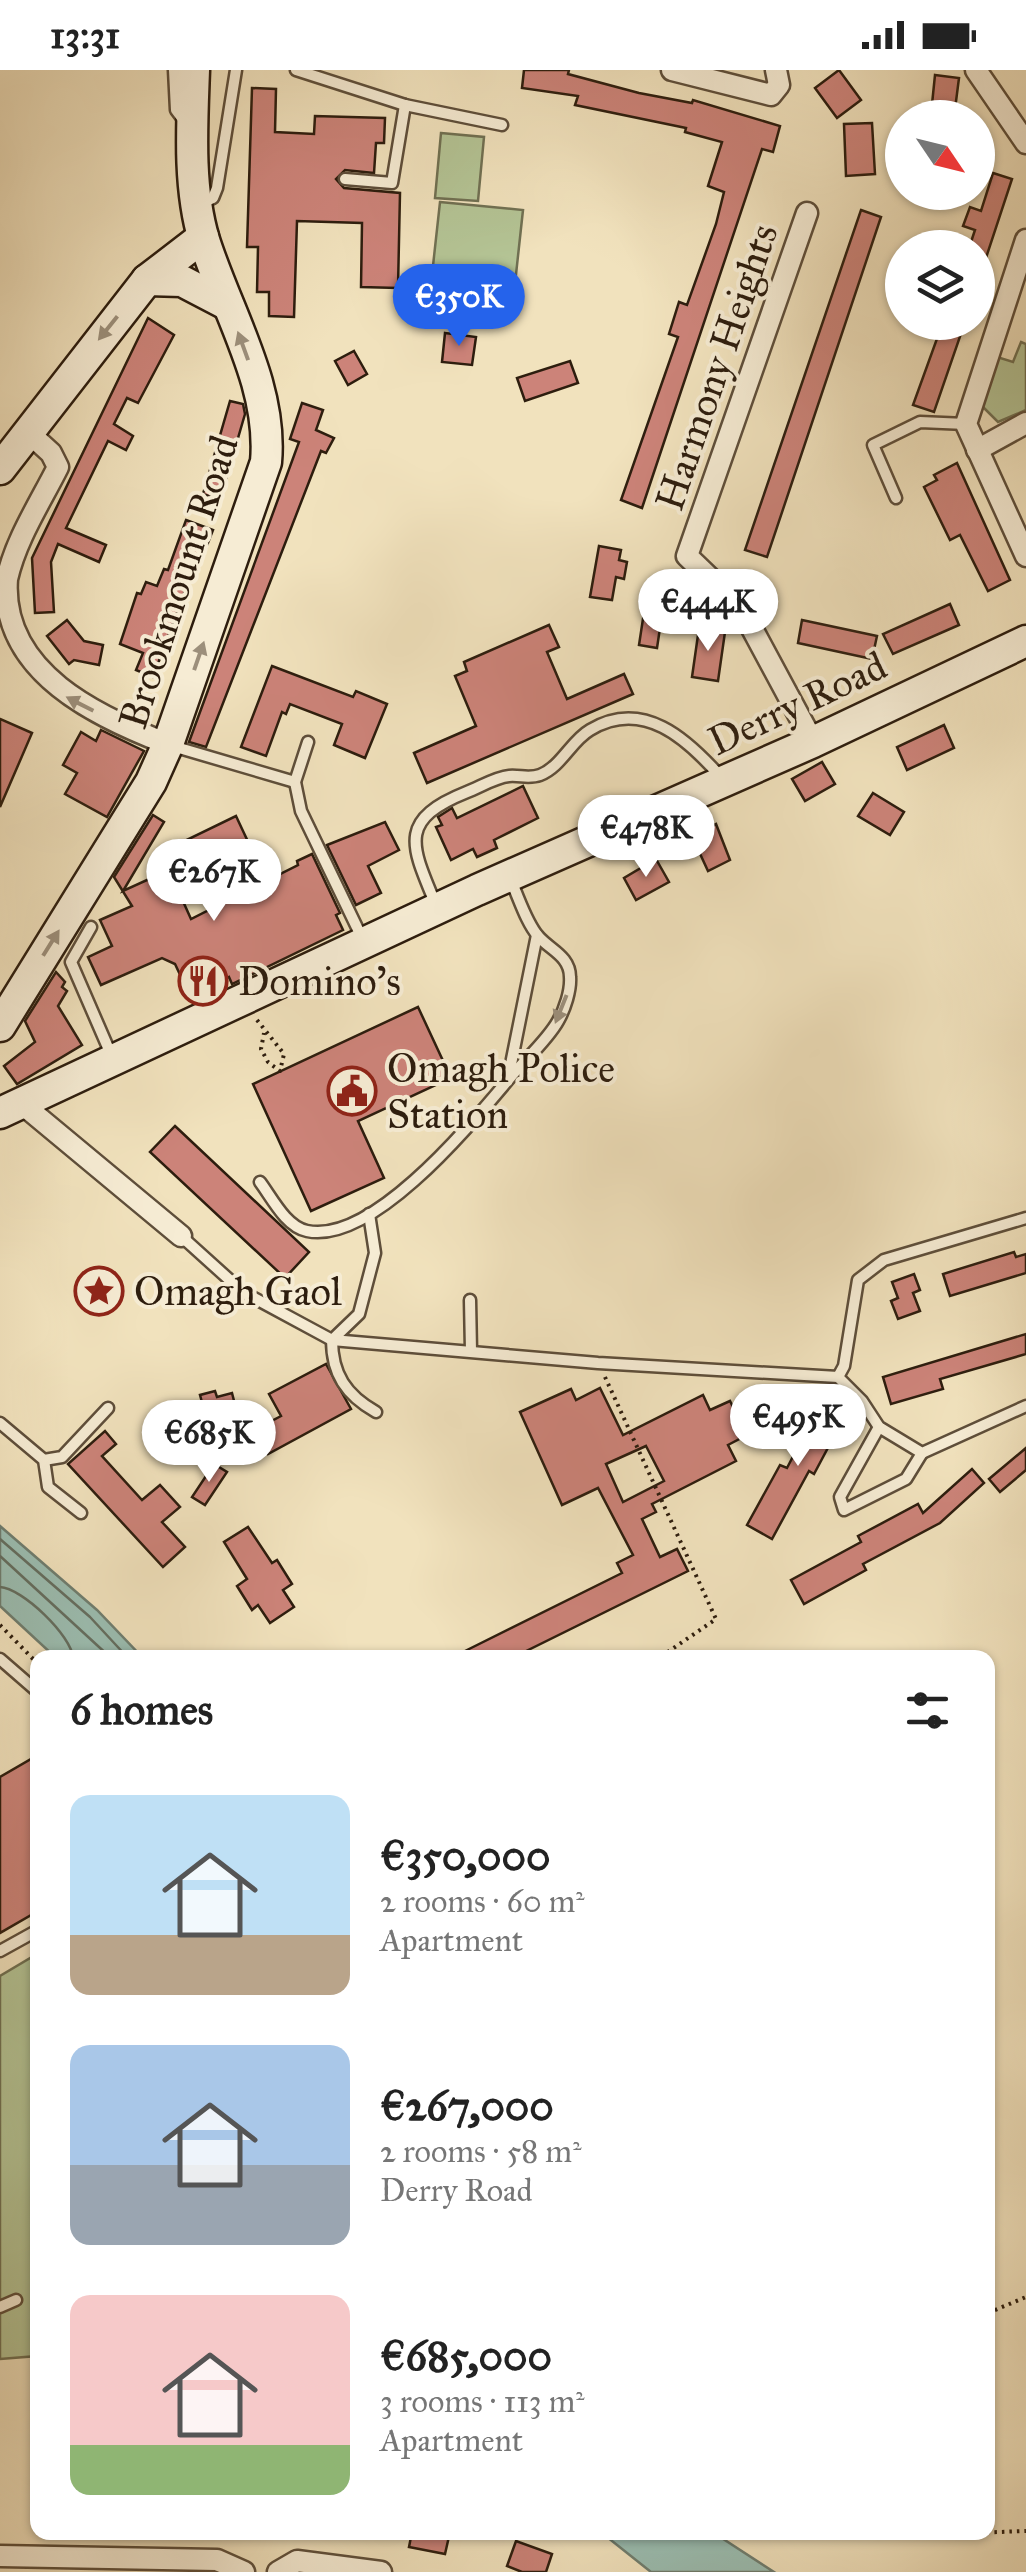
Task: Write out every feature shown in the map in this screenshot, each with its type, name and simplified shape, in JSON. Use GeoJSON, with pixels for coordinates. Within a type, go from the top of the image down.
{"type":"FeatureCollection","features":[{"type":"Feature","properties":{"kind":"street","name":"Brookmount Road"},"geometry":{"type":"LineString","coordinates":[[0,1026],[151,782],[168,744],[266,462],[269,428],[203,237],[192,130],[194,70]]}},
{"type":"Feature","properties":{"kind":"street"},"geometry":{"type":"LineString","coordinates":[[672,70],[770,95],[780,84],[776,70]]}},
{"type":"Feature","properties":{"kind":"street"},"geometry":{"type":"LineString","coordinates":[[976,70],[1026,143]]}},
{"type":"Feature","properties":{"kind":"street","name":"Harmony Heights"},"geometry":{"type":"LineString","coordinates":[[807,212],[687,556],[742,608],[813,742]]}},
{"type":"Feature","properties":{"kind":"street"},"geometry":{"type":"LineString","coordinates":[[0,470],[147,280],[203,237]]}},
{"type":"Feature","properties":{"kind":"street"},"geometry":{"type":"LineString","coordinates":[[1026,240],[966,424],[1026,556]]}},
{"type":"Feature","properties":{"kind":"street"},"geometry":{"type":"LineString","coordinates":[[147,280],[182,281],[228,305]]}},
{"type":"Feature","properties":{"kind":"street"},"geometry":{"type":"LineString","coordinates":[[977,450],[1026,423]]}},
{"type":"Feature","properties":{"kind":"street"},"geometry":{"type":"LineString","coordinates":[[30,432],[51,453],[58,467],[19,542],[5,583],[7,620],[20,658],[55,690],[168,744]]}},
{"type":"Feature","properties":{"kind":"street","name":"Derry Road"},"geometry":{"type":"LineString","coordinates":[[10,1108],[1026,641]]}},
{"type":"Feature","properties":{"kind":"street"},"geometry":{"type":"LineString","coordinates":[[10,1108],[181,1236]]}},
{"type":"Feature","properties":{"kind":"street"},"geometry":{"type":"LineString","coordinates":[[0,2556],[217,2560],[244,2572]]}},
{"type":"Feature","properties":{"kind":"street"},"geometry":{"type":"LineString","coordinates":[[278,2572],[298,2561],[381,2572]]}},
{"type":"Feature","properties":{"kind":"lane"},"geometry":{"type":"LineString","coordinates":[[174,70],[176,110],[192,130]]}},
{"type":"Feature","properties":{"kind":"lane"},"geometry":{"type":"LineString","coordinates":[[199,205],[213,198],[217,188],[236,70]]}},
{"type":"Feature","properties":{"kind":"lane"},"geometry":{"type":"LineString","coordinates":[[296,70],[406,105],[502,125]]}},
{"type":"Feature","properties":{"kind":"lane"},"geometry":{"type":"LineString","coordinates":[[345,179],[392,184],[406,105]]}},
{"type":"Feature","properties":{"kind":"lane"},"geometry":{"type":"LineString","coordinates":[[896,498],[873,445],[920,422],[966,424]]}},
{"type":"Feature","properties":{"kind":"lane"},"geometry":{"type":"LineString","coordinates":[[438,908],[416,857],[417,827],[433,806],[507,776],[533,778],[548,772],[591,730],[626,718],[654,722],[688,740],[724,780]]}},
{"type":"Feature","properties":{"kind":"lane"},"geometry":{"type":"LineString","coordinates":[[308,742],[295,782],[300,811],[364,943]]}},
{"type":"Feature","properties":{"kind":"lane"},"geometry":{"type":"LineString","coordinates":[[168,744],[295,782]]}},
{"type":"Feature","properties":{"kind":"lane"},"geometry":{"type":"LineString","coordinates":[[260,1182],[295,1227],[308,1231],[344,1227],[369,1214],[395,1196],[487,1107],[558,1022],[570,986],[570,970],[562,957],[537,935],[508,876]]}},
{"type":"Feature","properties":{"kind":"lane"},"geometry":{"type":"LineString","coordinates":[[91,927],[71,962],[113,1060]]}},
{"type":"Feature","properties":{"kind":"lane"},"geometry":{"type":"LineString","coordinates":[[508,1080],[537,935]]}},
{"type":"Feature","properties":{"kind":"lane"},"geometry":{"type":"LineString","coordinates":[[513,1055],[529,1056]]}},
{"type":"Feature","properties":{"kind":"lane"},"geometry":{"type":"LineString","coordinates":[[369,1214],[375,1252],[359,1314],[332,1340],[332,1364],[356,1400],[376,1412]]}},
{"type":"Feature","properties":{"kind":"lane"},"geometry":{"type":"LineString","coordinates":[[838,1377],[844,1366],[858,1280],[884,1260],[1026,1218]]}},
{"type":"Feature","properties":{"kind":"lane"},"geometry":{"type":"LineString","coordinates":[[181,1236],[243,1292],[332,1340],[838,1377],[862,1401],[879,1427],[922,1452]]}},
{"type":"Feature","properties":{"kind":"lane"},"geometry":{"type":"LineString","coordinates":[[470,1300],[471,1352]]}},
{"type":"Feature","properties":{"kind":"lane"},"geometry":{"type":"LineString","coordinates":[[879,1427],[840,1497],[844,1510],[906,1479],[922,1452],[1026,1406]]}},
{"type":"Feature","properties":{"kind":"lane"},"geometry":{"type":"LineString","coordinates":[[44,1460],[62,1456],[108,1408]]}},
{"type":"Feature","properties":{"kind":"lane"},"geometry":{"type":"LineString","coordinates":[[0,1422],[44,1460],[48,1486],[82,1513]]}},
{"type":"Feature","properties":{"kind":"lane"},"geometry":{"type":"LineString","coordinates":[[0,1659],[30,1685]]}},
{"type":"Feature","properties":{"kind":"lane"},"geometry":{"type":"LineString","coordinates":[[0,1951],[30,1934]]}},
{"type":"Feature","properties":{"kind":"lane"},"geometry":{"type":"LineString","coordinates":[[0,2307],[16,2300]]}},
{"type":"Feature","properties":{"kind":"path"},"geometry":{"type":"LineString","coordinates":[[244,998],[264,1033],[278,1042],[284,1054],[280,1071],[260,1049],[264,1033]]}},
{"type":"Feature","properties":{"kind":"path"},"geometry":{"type":"LineString","coordinates":[[598,1362],[716,1619],[670,1650]]}},
{"type":"Feature","properties":{"kind":"path"},"geometry":{"type":"LineString","coordinates":[[0,1625],[30,1656]]}},
{"type":"Feature","properties":{"kind":"path"},"geometry":{"type":"LineString","coordinates":[[995,2311],[1026,2298]]}},
{"type":"Feature","properties":{"kind":"path"},"geometry":{"type":"LineString","coordinates":[[995,2533],[1026,2532]]}},
{"type":"Feature","properties":{"kind":"green space"},"geometry":{"type":"Polygon","coordinates":[[[441,133],[484,137],[478,201],[435,198],[441,133]]]}},
{"type":"Feature","properties":{"kind":"green space"},"geometry":{"type":"Polygon","coordinates":[[[440,202],[523,210],[513,302],[430,293],[440,202]]]}},
{"type":"Feature","properties":{"kind":"green space"},"geometry":{"type":"Polygon","coordinates":[[[1021,342],[1026,344],[1026,410],[998,422],[981,405],[994,356],[1013,362],[1021,342]]]}},
{"type":"Feature","properties":{"kind":"green space"},"geometry":{"type":"Polygon","coordinates":[[[30,1958],[30,2357],[0,2359],[0,1976],[30,1958]]]}},
{"type":"Feature","properties":{"kind":"water"},"geometry":{"type":"Polygon","coordinates":[[[0,1526],[97,1610],[135,1650],[47,1650],[0,1606],[0,1526]]]}},
{"type":"Feature","properties":{"kind":"water"},"geometry":{"type":"Polygon","coordinates":[[[611,2540],[725,2540],[774,2572],[651,2572],[611,2540]]]}},
{"type":"Feature","properties":{"kind":"building"},"geometry":{"type":"Polygon","coordinates":[[[524,70],[569,70],[568,74],[639,93],[692,103],[693,100],[780,126],[773,152],[762,149],[642,508],[621,500],[678,337],[669,334],[679,302],[687,305],[716,224],[724,192],[708,186],[722,142],[685,132],[686,128],[575,105],[578,96],[522,88],[524,70]]]}},
{"type":"Feature","properties":{"kind":"building"},"geometry":{"type":"Polygon","coordinates":[[[839,70],[861,100],[837,118],[815,88],[839,70]]]}},
{"type":"Feature","properties":{"kind":"building"},"geometry":{"type":"Polygon","coordinates":[[[935,75],[959,78],[956,100],[932,100],[935,75]]]}},
{"type":"Feature","properties":{"kind":"building"},"geometry":{"type":"Polygon","coordinates":[[[252,88],[276,89],[275,132],[314,134],[315,116],[385,118],[384,143],[376,143],[374,173],[345,170],[336,179],[344,188],[400,193],[398,288],[361,287],[362,223],[297,221],[294,317],[269,316],[269,292],[257,292],[258,247],[247,247],[252,88]]]}},
{"type":"Feature","properties":{"kind":"building"},"geometry":{"type":"Polygon","coordinates":[[[872,123],[875,174],[846,176],[844,124],[872,123]]]}},
{"type":"Feature","properties":{"kind":"building"},"geometry":{"type":"Polygon","coordinates":[[[995,174],[1012,179],[995,231],[963,226],[969,210],[995,210],[995,174]]]}},
{"type":"Feature","properties":{"kind":"building"},"geometry":{"type":"Polygon","coordinates":[[[861,210],[881,217],[767,557],[745,550],[861,210]]]}},
{"type":"Feature","properties":{"kind":"building"},"geometry":{"type":"Polygon","coordinates":[[[148,318],[174,335],[138,403],[127,398],[114,424],[133,436],[126,450],[108,441],[66,528],[106,545],[99,562],[58,544],[51,562],[54,612],[35,613],[32,558],[148,318]]]}},
{"type":"Feature","properties":{"kind":"building"},"geometry":{"type":"Polygon","coordinates":[[[445,333],[476,337],[472,365],[442,362],[445,333]]]}},
{"type":"Feature","properties":{"kind":"building"},"geometry":{"type":"Polygon","coordinates":[[[936,340],[959,340],[934,412],[913,405],[936,340]]]}},
{"type":"Feature","properties":{"kind":"building"},"geometry":{"type":"Polygon","coordinates":[[[354,351],[367,374],[348,385],[335,361],[354,351]]]}},
{"type":"Feature","properties":{"kind":"building"},"geometry":{"type":"Polygon","coordinates":[[[570,361],[578,383],[525,401],[517,378],[570,361]]]}},
{"type":"Feature","properties":{"kind":"building"},"geometry":{"type":"Polygon","coordinates":[[[230,401],[243,404],[245,414],[220,500],[203,494],[230,401]]]}},
{"type":"Feature","properties":{"kind":"building"},"geometry":{"type":"Polygon","coordinates":[[[302,403],[323,410],[316,430],[334,438],[326,453],[321,451],[206,747],[189,742],[299,442],[290,439],[302,403]]]}},
{"type":"Feature","properties":{"kind":"building"},"geometry":{"type":"Polygon","coordinates":[[[957,463],[1010,580],[988,591],[960,535],[950,540],[924,487],[937,480],[934,475],[957,463]]]}},
{"type":"Feature","properties":{"kind":"building"},"geometry":{"type":"Polygon","coordinates":[[[186,520],[213,530],[197,571],[193,569],[153,677],[136,670],[143,653],[120,644],[137,593],[141,594],[146,582],[157,586],[164,569],[168,570],[186,520]]]}},
{"type":"Feature","properties":{"kind":"building"},"geometry":{"type":"Polygon","coordinates":[[[599,546],[621,550],[619,560],[627,562],[624,579],[616,577],[612,600],[590,597],[599,546]]]}},
{"type":"Feature","properties":{"kind":"building"},"geometry":{"type":"Polygon","coordinates":[[[646,599],[665,602],[663,613],[672,615],[670,630],[660,628],[657,648],[639,645],[646,599]]]}},
{"type":"Feature","properties":{"kind":"building"},"geometry":{"type":"Polygon","coordinates":[[[950,604],[959,625],[893,654],[883,634],[950,604]]]}},
{"type":"Feature","properties":{"kind":"building"},"geometry":{"type":"Polygon","coordinates":[[[67,620],[84,641],[103,645],[99,665],[74,660],[69,664],[47,636],[67,620]]]}},
{"type":"Feature","properties":{"kind":"building"},"geometry":{"type":"Polygon","coordinates":[[[802,620],[877,636],[872,659],[798,643],[802,620]]]}},
{"type":"Feature","properties":{"kind":"building"},"geometry":{"type":"Polygon","coordinates":[[[549,625],[559,647],[547,652],[567,699],[624,674],[633,694],[427,783],[414,753],[476,726],[455,676],[467,671],[464,662],[549,625]]]}},
{"type":"Feature","properties":{"kind":"building"},"geometry":{"type":"Polygon","coordinates":[[[699,628],[725,632],[718,681],[692,677],[699,628]]]}},
{"type":"Feature","properties":{"kind":"building"},"geometry":{"type":"Polygon","coordinates":[[[272,666],[353,697],[356,691],[387,704],[365,758],[334,745],[342,724],[290,704],[286,714],[282,712],[266,756],[241,747],[272,666]]]}},
{"type":"Feature","properties":{"kind":"building"},"geometry":{"type":"Polygon","coordinates":[[[0,719],[32,733],[0,807],[0,719]]]}},
{"type":"Feature","properties":{"kind":"building"},"geometry":{"type":"Polygon","coordinates":[[[944,725],[954,748],[907,770],[897,747],[944,725]]]}},
{"type":"Feature","properties":{"kind":"building"},"geometry":{"type":"Polygon","coordinates":[[[101,730],[144,751],[107,817],[65,794],[77,773],[63,765],[81,732],[96,741],[101,730]]]}},
{"type":"Feature","properties":{"kind":"building"},"geometry":{"type":"Polygon","coordinates":[[[822,762],[835,784],[805,801],[792,779],[822,762]]]}},
{"type":"Feature","properties":{"kind":"building"},"geometry":{"type":"Polygon","coordinates":[[[523,786],[538,818],[494,840],[497,848],[477,857],[473,849],[451,860],[436,827],[442,825],[438,817],[452,808],[457,818],[523,786]]]}},
{"type":"Feature","properties":{"kind":"building"},"geometry":{"type":"Polygon","coordinates":[[[873,793],[904,812],[890,835],[858,816],[873,793]]]}},
{"type":"Feature","properties":{"kind":"building"},"geometry":{"type":"Polygon","coordinates":[[[153,815],[164,822],[123,891],[169,870],[191,919],[298,865],[297,861],[312,854],[340,913],[336,915],[343,930],[232,984],[229,977],[190,996],[175,964],[162,958],[101,985],[88,957],[112,946],[100,920],[132,906],[114,877],[153,815]]]}},
{"type":"Feature","properties":{"kind":"building"},"geometry":{"type":"Polygon","coordinates":[[[236,816],[250,846],[186,877],[172,847],[236,816]]]}},
{"type":"Feature","properties":{"kind":"building"},"geometry":{"type":"Polygon","coordinates":[[[385,822],[399,850],[368,866],[381,893],[356,905],[327,845],[385,822]]]}},
{"type":"Feature","properties":{"kind":"building"},"geometry":{"type":"Polygon","coordinates":[[[716,824],[730,860],[708,871],[696,845],[707,839],[703,830],[716,824]]]}},
{"type":"Feature","properties":{"kind":"building"},"geometry":{"type":"Polygon","coordinates":[[[656,859],[669,882],[636,900],[624,878],[656,859]]]}},
{"type":"Feature","properties":{"kind":"building"},"geometry":{"type":"Polygon","coordinates":[[[56,972],[67,991],[58,1006],[82,1045],[17,1084],[4,1066],[35,1042],[25,1021],[56,972]]]}},
{"type":"Feature","properties":{"kind":"building"},"geometry":{"type":"Polygon","coordinates":[[[418,1007],[451,1078],[358,1121],[384,1178],[311,1211],[253,1084],[418,1007]]]}},
{"type":"Feature","properties":{"kind":"building"},"geometry":{"type":"Polygon","coordinates":[[[175,1126],[309,1252],[285,1278],[150,1152],[175,1126]]]}},
{"type":"Feature","properties":{"kind":"building"},"geometry":{"type":"Polygon","coordinates":[[[1014,1252],[1016,1257],[1026,1254],[1026,1273],[950,1296],[943,1274],[1014,1252]]]}},
{"type":"Feature","properties":{"kind":"building"},"geometry":{"type":"Polygon","coordinates":[[[914,1274],[920,1290],[913,1293],[920,1311],[898,1319],[891,1301],[898,1298],[892,1282],[914,1274]]]}},
{"type":"Feature","properties":{"kind":"building"},"geometry":{"type":"Polygon","coordinates":[[[1026,1334],[1026,1354],[940,1379],[943,1389],[891,1404],[883,1377],[1026,1334]]]}},
{"type":"Feature","properties":{"kind":"building"},"geometry":{"type":"Polygon","coordinates":[[[326,1364],[351,1409],[268,1454],[265,1448],[218,1462],[200,1395],[215,1391],[217,1397],[232,1393],[243,1436],[281,1416],[269,1394],[326,1364]]]}},
{"type":"Feature","properties":{"kind":"building"},"geometry":{"type":"Polygon","coordinates":[[[600,1388],[623,1435],[703,1395],[710,1410],[730,1401],[747,1435],[728,1445],[736,1461],[652,1504],[656,1512],[642,1519],[660,1557],[677,1549],[688,1571],[528,1650],[467,1650],[622,1573],[617,1563],[633,1555],[598,1488],[562,1505],[520,1412],[571,1389],[576,1400],[600,1388]],[[646,1446],[606,1464],[623,1502],[664,1481],[646,1446]]]}},
{"type":"Feature","properties":{"kind":"building"},"geometry":{"type":"Polygon","coordinates":[[[824,1397],[848,1410],[814,1474],[809,1471],[772,1539],[747,1525],[780,1465],[787,1468],[824,1397]]]}},
{"type":"Feature","properties":{"kind":"building"},"geometry":{"type":"Polygon","coordinates":[[[105,1431],[116,1444],[102,1456],[142,1500],[160,1485],[180,1507],[162,1522],[185,1547],[163,1567],[68,1464],[105,1431]]]}},
{"type":"Feature","properties":{"kind":"building"},"geometry":{"type":"Polygon","coordinates":[[[1026,1448],[1026,1470],[1000,1492],[989,1479],[1026,1448]]]}},
{"type":"Feature","properties":{"kind":"building"},"geometry":{"type":"Polygon","coordinates":[[[214,1464],[227,1472],[205,1505],[192,1497],[214,1464]]]}},
{"type":"Feature","properties":{"kind":"building"},"geometry":{"type":"Polygon","coordinates":[[[972,1469],[984,1483],[940,1523],[863,1564],[866,1570],[804,1604],[791,1580],[861,1542],[858,1536],[918,1504],[923,1513],[972,1469]]]}},
{"type":"Feature","properties":{"kind":"building"},"geometry":{"type":"Polygon","coordinates":[[[248,1527],[292,1584],[283,1590],[294,1607],[270,1623],[258,1605],[252,1610],[237,1586],[247,1579],[224,1542],[248,1527]]]}},
{"type":"Feature","properties":{"kind":"building"},"geometry":{"type":"Polygon","coordinates":[[[30,1760],[30,1916],[0,1933],[0,1777],[30,1760]]]}},
{"type":"Feature","properties":{"kind":"building"},"geometry":{"type":"Polygon","coordinates":[[[410,2540],[448,2540],[445,2554],[409,2547],[410,2540]]]}},
{"type":"Feature","properties":{"kind":"building"},"geometry":{"type":"Polygon","coordinates":[[[516,2541],[552,2554],[546,2572],[522,2572],[507,2566],[516,2541]]]}},
{"type":"Feature","properties":{"kind":"place","name":"Domino's"},"geometry":{"type":"Point","coordinates":[203,981]}},
{"type":"Feature","properties":{"kind":"place","name":"Omagh Police Station"},"geometry":{"type":"Point","coordinates":[352,1091]}},
{"type":"Feature","properties":{"kind":"place","name":"Omagh Gaol"},"geometry":{"type":"Point","coordinates":[99,1291]}}]}
